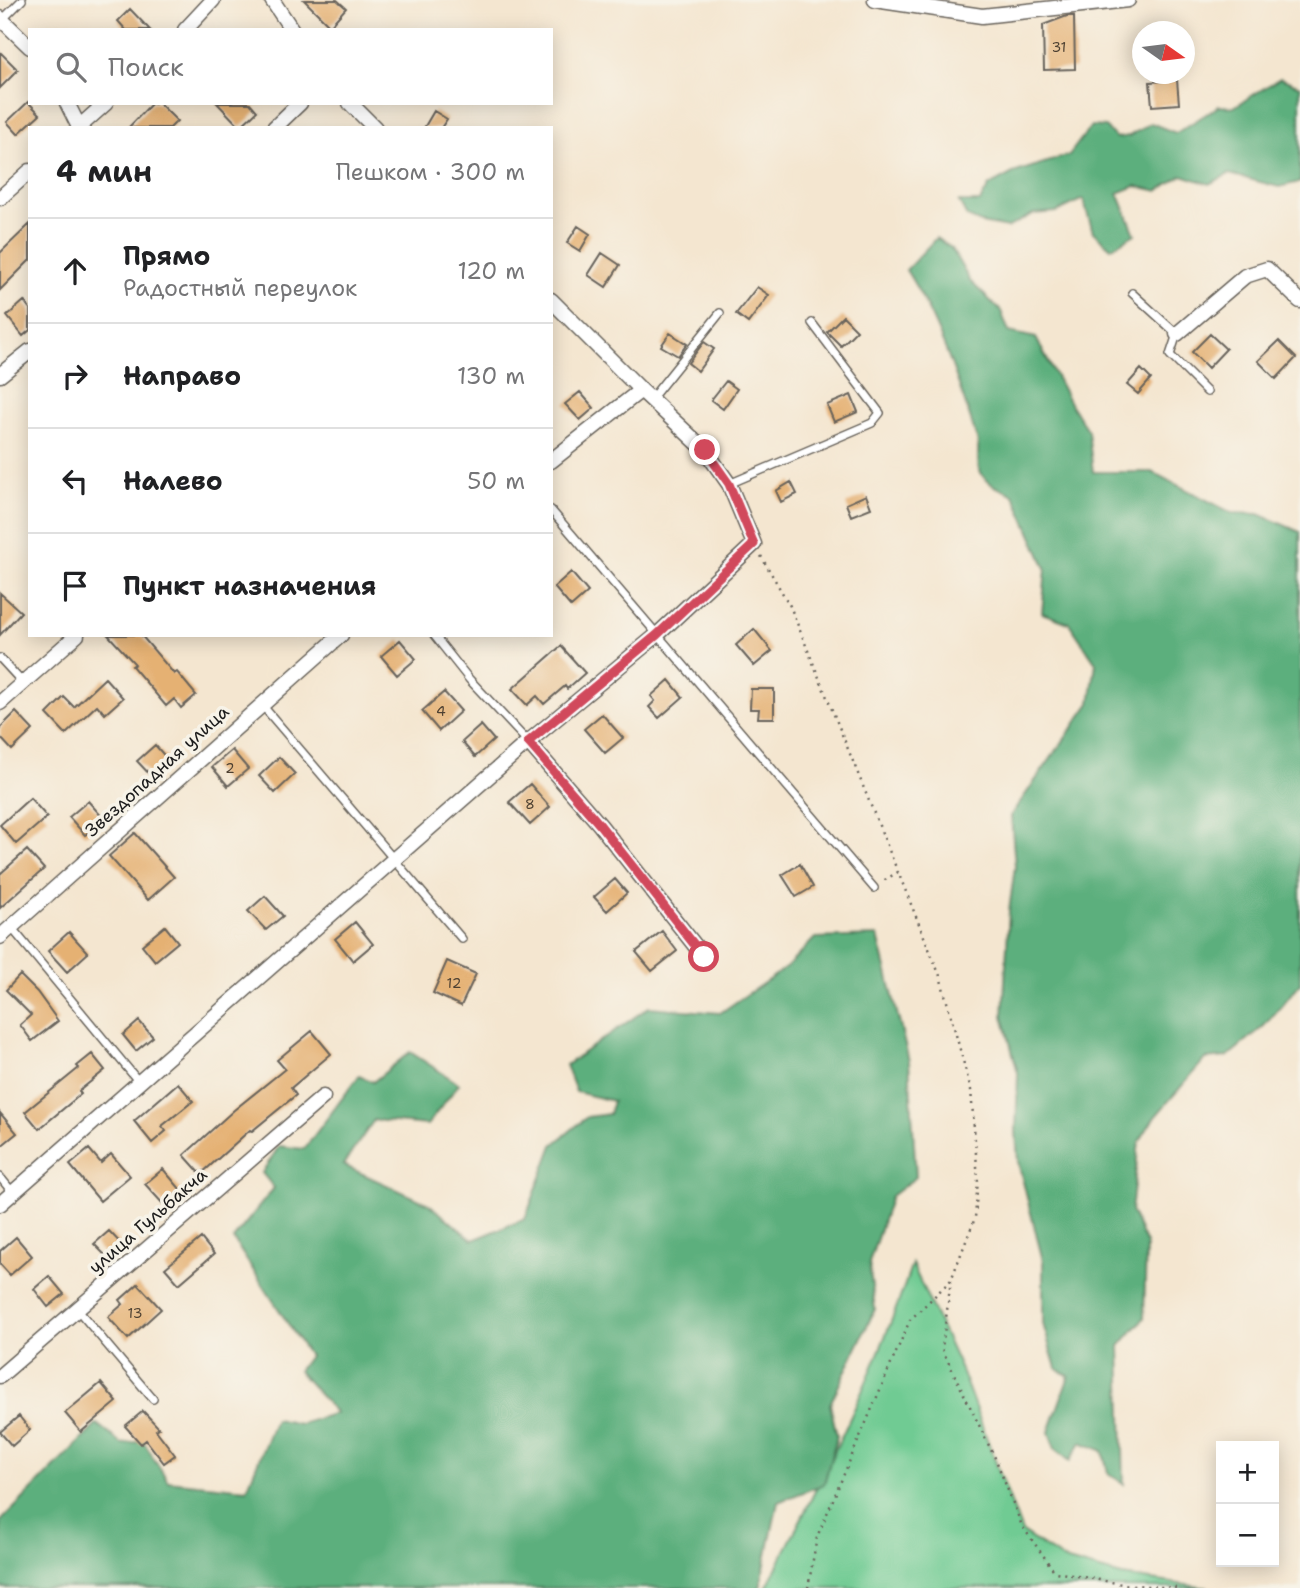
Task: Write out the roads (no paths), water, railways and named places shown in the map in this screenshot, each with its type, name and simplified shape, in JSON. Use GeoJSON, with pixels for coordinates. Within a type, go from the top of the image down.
{"type":"FeatureCollection","features":[{"type":"Feature","properties":{"kind":"street"},"geometry":{"type":"LineString","coordinates":[[187,28],[213,0]]}},
{"type":"Feature","properties":{"kind":"street"},"geometry":{"type":"LineString","coordinates":[[272,0],[291,28]]}},
{"type":"Feature","properties":{"kind":"street"},"geometry":{"type":"LineString","coordinates":[[874,0],[982,16],[1128,0]]}},
{"type":"Feature","properties":{"kind":"street"},"geometry":{"type":"LineString","coordinates":[[1,20],[28,45]]}},
{"type":"Feature","properties":{"kind":"street"},"geometry":{"type":"LineString","coordinates":[[68,105],[78,126]]}},
{"type":"Feature","properties":{"kind":"street"},"geometry":{"type":"LineString","coordinates":[[80,126],[104,105]]}},
{"type":"Feature","properties":{"kind":"street"},"geometry":{"type":"LineString","coordinates":[[276,126],[298,105]]}},
{"type":"Feature","properties":{"kind":"street"},"geometry":{"type":"LineString","coordinates":[[352,105],[373,126]]}},
{"type":"Feature","properties":{"kind":"street"},"geometry":{"type":"LineString","coordinates":[[0,198],[28,173]]}},
{"type":"Feature","properties":{"kind":"street"},"geometry":{"type":"LineString","coordinates":[[1177,334],[1245,276],[1267,269],[1300,301]]}},
{"type":"Feature","properties":{"kind":"street"},"geometry":{"type":"LineString","coordinates":[[0,1204],[528,742],[657,635],[754,544],[729,484],[705,450],[553,302]]}},
{"type":"Feature","properties":{"kind":"street"},"geometry":{"type":"LineString","coordinates":[[0,375],[28,353]]}},
{"type":"Feature","properties":{"kind":"street"},"geometry":{"type":"LineString","coordinates":[[553,460],[646,395]]}},
{"type":"Feature","properties":{"kind":"street"},"geometry":{"type":"LineString","coordinates":[[0,703],[76,637]]}},
{"type":"Feature","properties":{"kind":"street","name":"Звездопадная улица"},"geometry":{"type":"LineString","coordinates":[[6,932],[339,637]]}},
{"type":"Feature","properties":{"kind":"street"},"geometry":{"type":"LineString","coordinates":[[528,742],[600,825],[704,957]]}},
{"type":"Feature","properties":{"kind":"street","name":"улица Гульбакча"},"geometry":{"type":"LineString","coordinates":[[0,1376],[323,1097]]}},
{"type":"Feature","properties":{"kind":"lane"},"geometry":{"type":"LineString","coordinates":[[1,20],[22,0]]}},
{"type":"Feature","properties":{"kind":"lane"},"geometry":{"type":"LineString","coordinates":[[1132,293],[1177,334],[1170,355],[1207,392]]}},
{"type":"Feature","properties":{"kind":"lane"},"geometry":{"type":"LineString","coordinates":[[646,395],[720,313]]}},
{"type":"Feature","properties":{"kind":"lane"},"geometry":{"type":"LineString","coordinates":[[729,484],[872,422],[880,412],[812,323]]}},
{"type":"Feature","properties":{"kind":"lane"},"geometry":{"type":"LineString","coordinates":[[553,512],[874,888]]}},
{"type":"Feature","properties":{"kind":"lane"},"geometry":{"type":"LineString","coordinates":[[436,637],[528,742]]}},
{"type":"Feature","properties":{"kind":"lane"},"geometry":{"type":"LineString","coordinates":[[0,658],[23,683]]}},
{"type":"Feature","properties":{"kind":"lane"},"geometry":{"type":"LineString","coordinates":[[261,705],[462,939]]}},
{"type":"Feature","properties":{"kind":"lane"},"geometry":{"type":"LineString","coordinates":[[6,932],[139,1082]]}},
{"type":"Feature","properties":{"kind":"lane"},"geometry":{"type":"LineString","coordinates":[[0,1177],[13,1193]]}},
{"type":"Feature","properties":{"kind":"lane"},"geometry":{"type":"LineString","coordinates":[[77,1308],[153,1399]]}}]}
